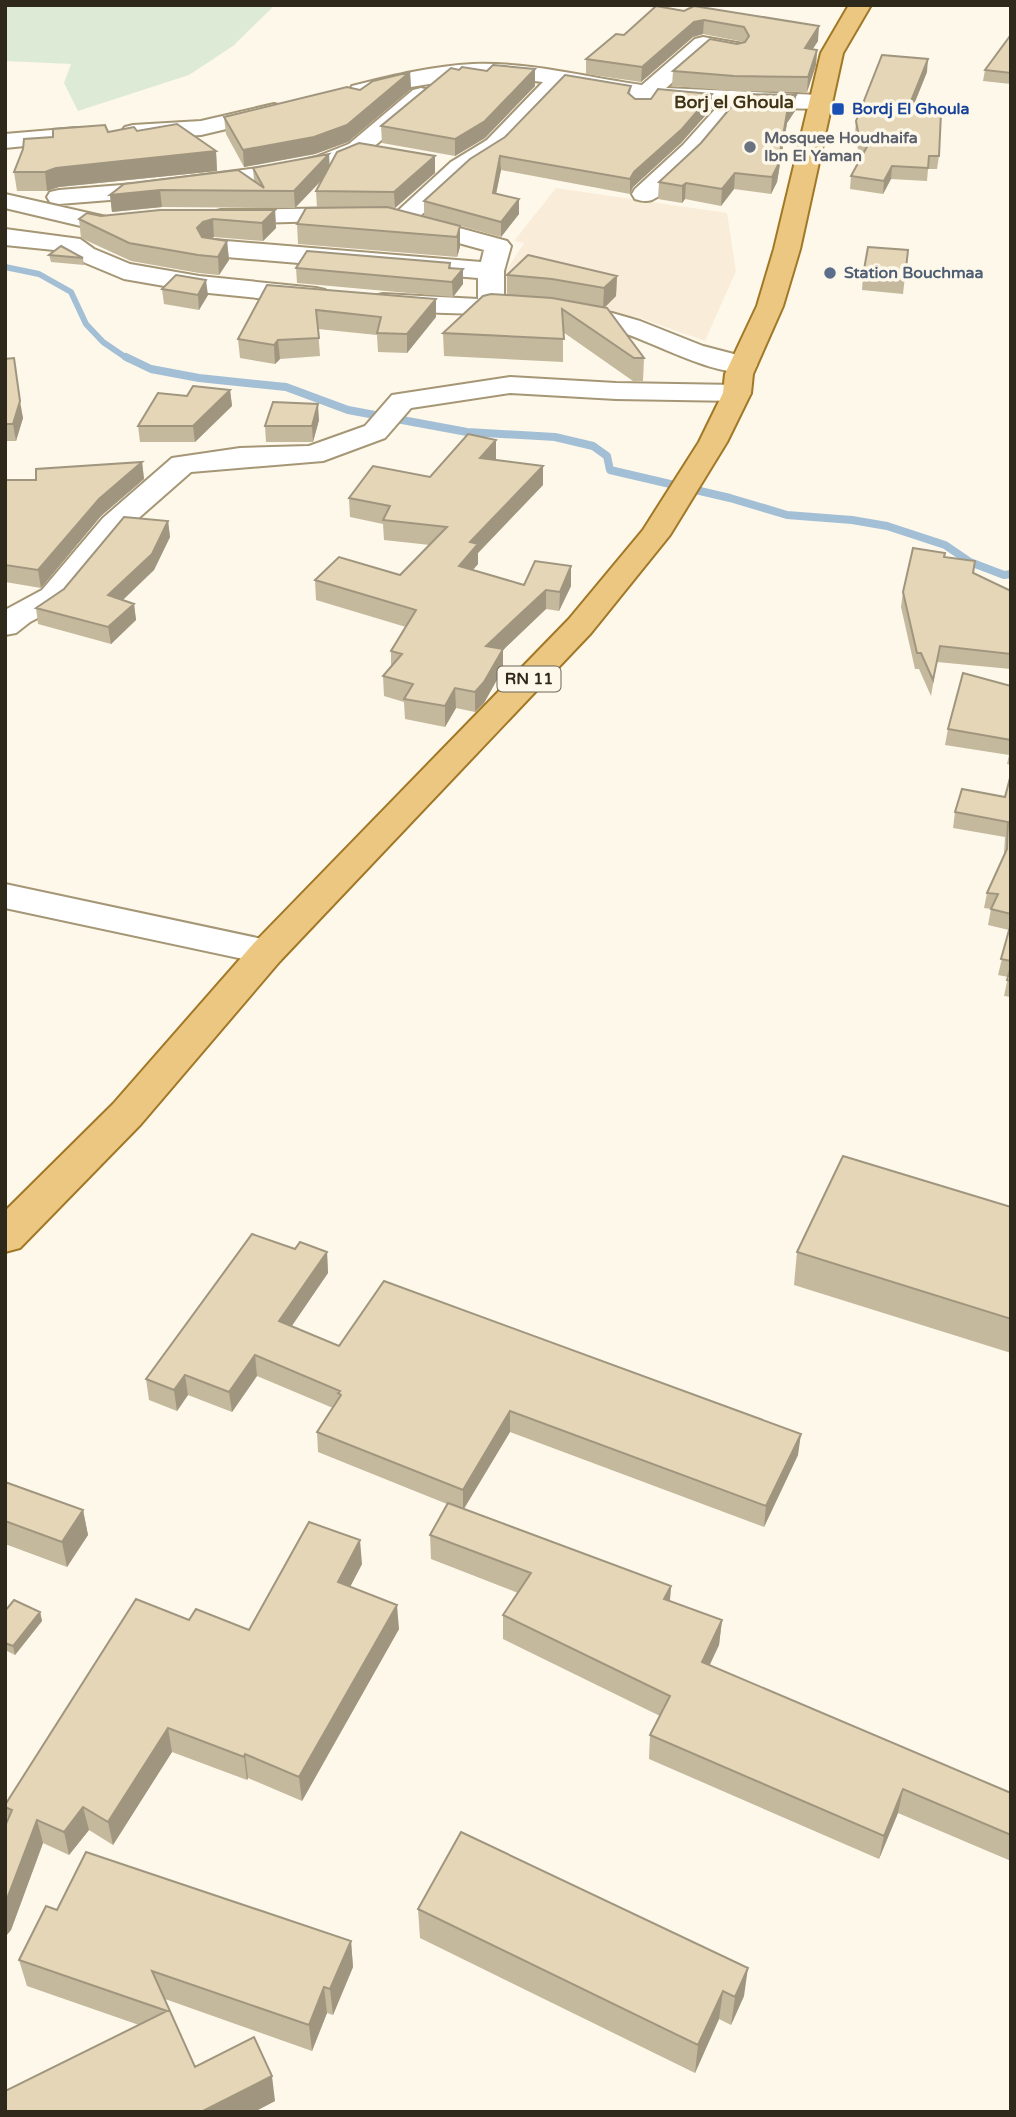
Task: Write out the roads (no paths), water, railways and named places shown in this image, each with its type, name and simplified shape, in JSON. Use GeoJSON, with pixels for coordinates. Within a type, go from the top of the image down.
{"type":"FeatureCollection","features":[{"type":"Feature","properties":{"kind":"main road","name":"RN 11"},"geometry":{"type":"LineString","coordinates":[[5,1237],[127,1114],[267,952],[580,626],[655,535],[713,442],[770,306],[787,248],[832,52],[860,5]]}},
{"type":"Feature","properties":{"kind":"street"},"geometry":{"type":"LineString","coordinates":[[638,116],[647,93],[703,44],[735,49]]}},
{"type":"Feature","properties":{"kind":"street"},"geometry":{"type":"LineString","coordinates":[[335,96],[424,76],[476,71],[733,101],[819,102]]}},
{"type":"Feature","properties":{"kind":"street"},"geometry":{"type":"LineString","coordinates":[[59,197],[135,191],[281,172],[323,163],[358,149],[445,74]]}},
{"type":"Feature","properties":{"kind":"street"},"geometry":{"type":"LineString","coordinates":[[402,219],[460,167],[495,145],[559,79]]}},
{"type":"Feature","properties":{"kind":"street"},"geometry":{"type":"LineString","coordinates":[[644,194],[692,153],[714,130],[733,101]]}},
{"type":"Feature","properties":{"kind":"street"},"geometry":{"type":"LineString","coordinates":[[5,141],[201,128],[298,105]]}},
{"type":"Feature","properties":{"kind":"street"},"geometry":{"type":"LineString","coordinates":[[358,149],[383,153]]}},
{"type":"Feature","properties":{"kind":"street"},"geometry":{"type":"LineString","coordinates":[[434,163],[460,167]]}},
{"type":"Feature","properties":{"kind":"street"},"geometry":{"type":"LineString","coordinates":[[5,201],[92,222],[130,222]]}},
{"type":"Feature","properties":{"kind":"street"},"geometry":{"type":"LineString","coordinates":[[201,217],[372,215],[402,219],[498,246],[491,271],[491,306]]}},
{"type":"Feature","properties":{"kind":"street"},"geometry":{"type":"LineString","coordinates":[[5,237],[71,244],[85,254],[124,271],[218,286],[462,309],[491,306],[552,310],[613,321],[687,350],[740,379]]}},
{"type":"Feature","properties":{"kind":"street"},"geometry":{"type":"LineString","coordinates":[[218,286],[224,255],[310,249],[491,271]]}},
{"type":"Feature","properties":{"kind":"street"},"geometry":{"type":"LineString","coordinates":[[5,626],[20,606],[53,597],[114,524],[182,464],[240,457],[313,456],[375,432],[402,401],[510,385],[616,391],[740,379]]}},
{"type":"Feature","properties":{"kind":"street"},"geometry":{"type":"LineString","coordinates":[[5,896],[267,952]]}},
{"type":"Feature","properties":{"kind":"waterway"},"geometry":{"type":"LineString","coordinates":[[5,267],[39,274],[71,292],[86,324],[103,342],[128,359]]}},
{"type":"Feature","properties":{"kind":"waterway"},"geometry":{"type":"LineString","coordinates":[[126,357],[151,369],[199,378],[286,387],[348,410],[467,432],[555,437],[593,446],[607,456],[610,470],[730,498],[787,515],[852,520],[887,526],[945,545],[970,562],[1004,575],[1011,574]]}},
{"type":"Feature","properties":{"kind":"place","name":"Bordj El Ghoula"},"geometry":{"type":"Point","coordinates":[838,109]}},
{"type":"Feature","properties":{"kind":"place","name":"Mosquee Houdhaifa Ibn El Yaman"},"geometry":{"type":"Point","coordinates":[750,147]}},
{"type":"Feature","properties":{"kind":"place","name":"Station Bouchmaa"},"geometry":{"type":"Point","coordinates":[830,273]}},
{"type":"Feature","properties":{"kind":"district","name":"Borj el Ghoula"},"geometry":{"type":"Point","coordinates":[734,102]}}]}
